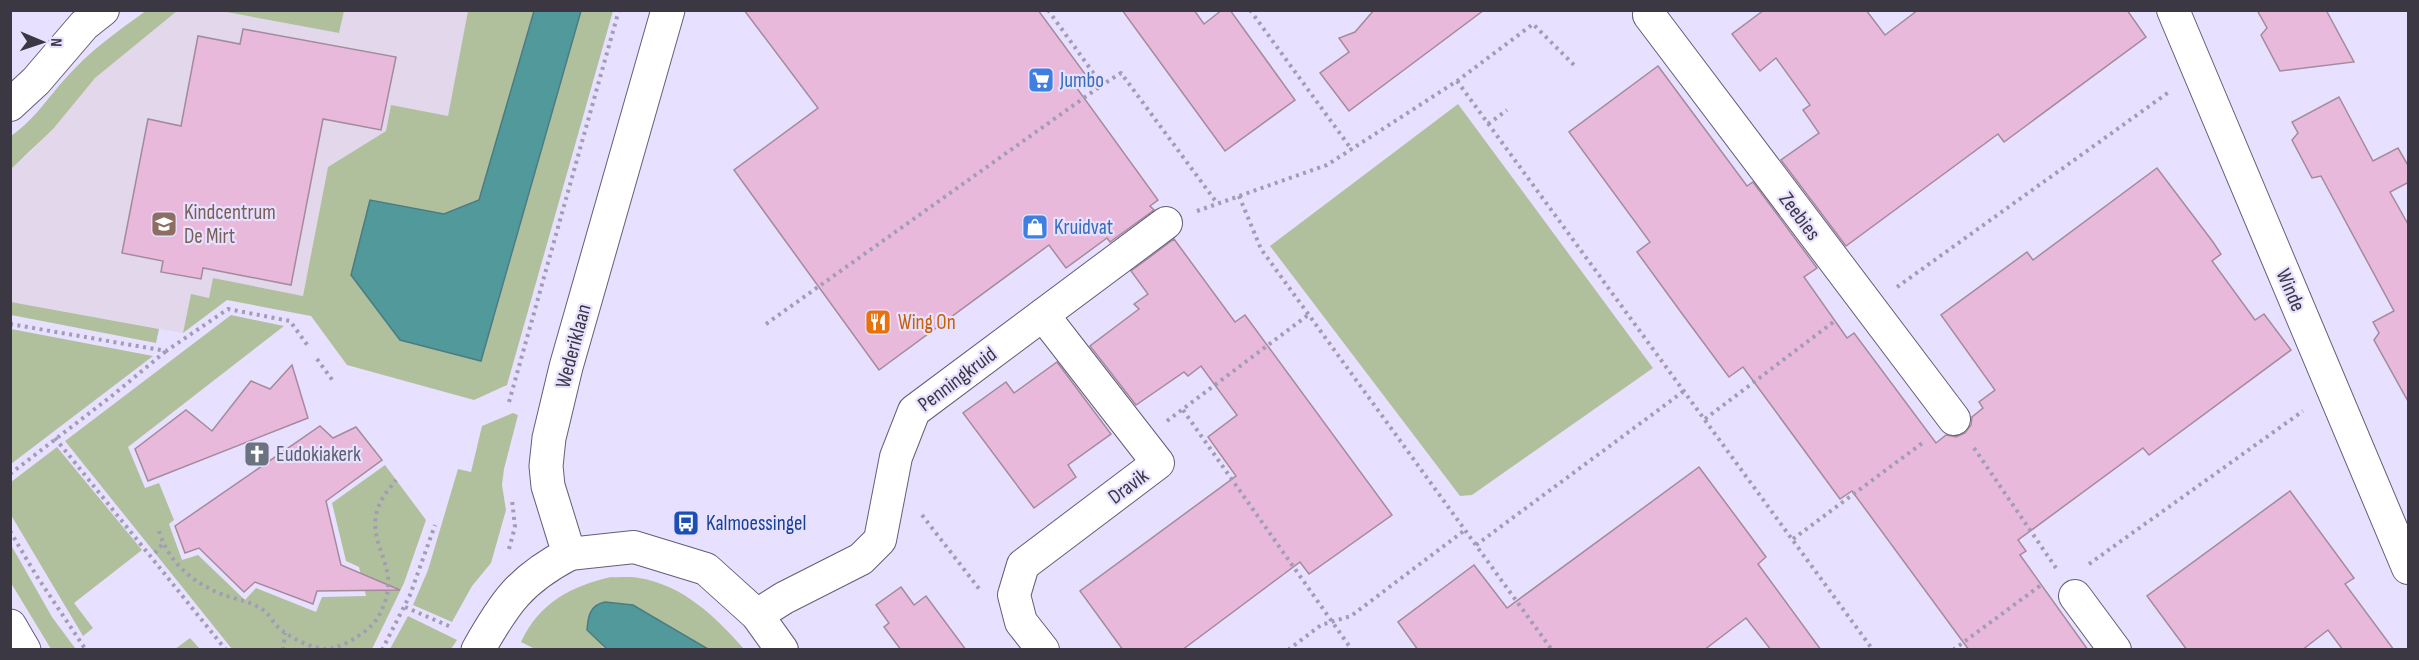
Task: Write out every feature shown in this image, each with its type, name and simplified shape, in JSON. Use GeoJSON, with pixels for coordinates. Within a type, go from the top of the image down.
{"type":"FeatureCollection","features":[{"type":"Feature","properties":{"kind":"street"},"geometry":{"type":"LineString","coordinates":[[10,105],[36,81],[84,25],[104,10]]}},
{"type":"Feature","properties":{"kind":"street","name":"Wederiklaan"},"geometry":{"type":"LineString","coordinates":[[569,554],[548,486],[546,466],[549,438],[566,367],[668,10]]}},
{"type":"Feature","properties":{"kind":"street","name":"Zeebies"},"geometry":{"type":"LineString","coordinates":[[1650,10],[1649,15],[1954,419]]}},
{"type":"Feature","properties":{"kind":"street","name":"Winde"},"geometry":{"type":"LineString","coordinates":[[2173,10],[2409,568]]}},
{"type":"Feature","properties":{"kind":"street","name":"Penningkruid"},"geometry":{"type":"LineString","coordinates":[[757,615],[784,598],[861,559],[880,540],[896,457],[914,411],[1166,223]]}},
{"type":"Feature","properties":{"kind":"street","name":"Dravik"},"geometry":{"type":"LineString","coordinates":[[1043,315],[1158,463],[1023,565],[1014,595],[1021,622],[1043,650]]}},
{"type":"Feature","properties":{"kind":"street"},"geometry":{"type":"LineString","coordinates":[[480,646],[506,602],[522,584],[544,567],[569,554],[634,547],[706,569],[757,615],[782,650]]}},
{"type":"Feature","properties":{"kind":"street"},"geometry":{"type":"LineString","coordinates":[[2066,583],[2115,650]]}},
{"type":"Feature","properties":{"kind":"street"},"geometry":{"type":"LineString","coordinates":[[10,626],[24,650]]}},
{"type":"Feature","properties":{"kind":"path"},"geometry":{"type":"LineString","coordinates":[[509,402],[619,10]]}},
{"type":"Feature","properties":{"kind":"path"},"geometry":{"type":"LineString","coordinates":[[1048,10],[1102,85]]}},
{"type":"Feature","properties":{"kind":"path"},"geometry":{"type":"LineString","coordinates":[[1250,10],[1352,150]]}},
{"type":"Feature","properties":{"kind":"path"},"geometry":{"type":"LineString","coordinates":[[766,324],[1121,73],[1216,203],[1327,165],[1457,81],[1533,24],[1574,65]]}},
{"type":"Feature","properties":{"kind":"path"},"geometry":{"type":"LineString","coordinates":[[1705,419],[1866,303],[2199,71]]}},
{"type":"Feature","properties":{"kind":"path"},"geometry":{"type":"LineString","coordinates":[[1457,81],[1873,650]]}},
{"type":"Feature","properties":{"kind":"path"},"geometry":{"type":"LineString","coordinates":[[1488,124],[1507,110]]}},
{"type":"Feature","properties":{"kind":"path"},"geometry":{"type":"LineString","coordinates":[[1239,196],[1261,249],[1552,650]]}},
{"type":"Feature","properties":{"kind":"path"},"geometry":{"type":"LineString","coordinates":[[10,474],[166,351],[228,309],[290,321],[308,346]]}},
{"type":"Feature","properties":{"kind":"path"},"geometry":{"type":"LineString","coordinates":[[1141,441],[1308,315]]}},
{"type":"Feature","properties":{"kind":"path"},"geometry":{"type":"LineString","coordinates":[[10,324],[166,351]]}},
{"type":"Feature","properties":{"kind":"path"},"geometry":{"type":"LineString","coordinates":[[317,359],[333,381]]}},
{"type":"Feature","properties":{"kind":"path"},"geometry":{"type":"LineString","coordinates":[[1953,650],[2066,583],[2333,390]]}},
{"type":"Feature","properties":{"kind":"path"},"geometry":{"type":"LineString","coordinates":[[1476,545],[1684,391]]}},
{"type":"Feature","properties":{"kind":"path"},"geometry":{"type":"LineString","coordinates":[[1183,410],[1352,650]]}},
{"type":"Feature","properties":{"kind":"path"},"geometry":{"type":"LineString","coordinates":[[1793,539],[1954,419],[2066,583]]}},
{"type":"Feature","properties":{"kind":"path"},"geometry":{"type":"LineString","coordinates":[[56,438],[226,650]]}},
{"type":"Feature","properties":{"kind":"path"},"geometry":{"type":"LineString","coordinates":[[159,531],[162,543],[173,561],[201,585],[249,603],[266,612],[276,626],[285,633],[312,646],[328,649],[353,640],[370,627],[381,613],[388,578],[375,535],[375,518],[379,503],[396,480]]}},
{"type":"Feature","properties":{"kind":"path"},"geometry":{"type":"LineString","coordinates":[[506,557],[515,527],[511,490]]}},
{"type":"Feature","properties":{"kind":"path"},"geometry":{"type":"LineString","coordinates":[[889,494],[911,501],[998,614],[1021,622]]}},
{"type":"Feature","properties":{"kind":"path"},"geometry":{"type":"LineString","coordinates":[[382,650],[405,607],[435,525]]}},
{"type":"Feature","properties":{"kind":"path"},"geometry":{"type":"LineString","coordinates":[[1288,650],[1321,625],[1351,616],[1466,530]]}},
{"type":"Feature","properties":{"kind":"path"},"geometry":{"type":"LineString","coordinates":[[10,531],[86,650]]}},
{"type":"Feature","properties":{"kind":"path"},"geometry":{"type":"LineString","coordinates":[[155,554],[162,543]]}},
{"type":"Feature","properties":{"kind":"path"},"geometry":{"type":"LineString","coordinates":[[405,607],[480,646]]}},
{"type":"Feature","properties":{"kind":"path"},"geometry":{"type":"LineString","coordinates":[[283,650],[285,633]]}},
{"type":"Feature","properties":{"kind":"shaded area"},"geometry":{"type":"Polygon","coordinates":[[[147,10],[177,11],[95,78],[53,129],[11,169],[11,136],[34,116],[83,60],[147,10]]]}},
{"type":"Feature","properties":{"kind":"shaded area","name":"Kindcentrum De Mirt"},"geometry":{"type":"Polygon","coordinates":[[[177,11],[221,11],[339,33],[344,11],[468,11],[448,116],[386,131],[328,167],[303,296],[213,278],[209,299],[191,295],[183,333],[11,302],[10,169],[32,151],[95,78],[177,11]]]}},
{"type":"Feature","properties":{"kind":"shaded area"},"geometry":{"type":"Polygon","coordinates":[[[221,11],[344,11],[339,33],[221,11]]]}},
{"type":"Feature","properties":{"kind":"shaded area"},"geometry":{"type":"Polygon","coordinates":[[[468,11],[534,11],[479,200],[444,214],[370,200],[494,318],[581,11],[613,11],[507,385],[474,400],[347,365],[311,316],[227,300],[183,333],[191,294],[209,298],[213,278],[303,296],[328,167],[386,131],[391,105],[448,116],[468,11]]]}},
{"type":"Feature","properties":{"kind":"shaded area"},"geometry":{"type":"Polygon","coordinates":[[[534,11],[581,11],[481,361],[400,340],[351,275],[370,200],[444,214],[479,200],[534,11]]]}},
{"type":"Feature","properties":{"kind":"shaded area"},"geometry":{"type":"Polygon","coordinates":[[[1458,104],[1653,368],[1472,495],[1460,496],[1270,246],[1458,104]]]}},
{"type":"Feature","properties":{"kind":"shaded area"},"geometry":{"type":"Polygon","coordinates":[[[11,302],[159,329],[156,343],[11,315],[11,302]]]}},
{"type":"Feature","properties":{"kind":"shaded area"},"geometry":{"type":"Polygon","coordinates":[[[231,315],[284,326],[128,447],[145,488],[159,483],[174,520],[169,524],[182,560],[198,555],[245,600],[256,588],[316,612],[322,597],[366,596],[359,567],[346,561],[332,503],[385,465],[426,520],[404,583],[372,649],[232,649],[65,441],[231,315]]]}},
{"type":"Feature","properties":{"kind":"shaded area"},"geometry":{"type":"Polygon","coordinates":[[[11,329],[153,356],[11,464],[11,329]]]}},
{"type":"Feature","properties":{"kind":"shaded area"},"geometry":{"type":"Polygon","coordinates":[[[513,413],[518,415],[502,485],[506,510],[491,563],[472,586],[452,622],[413,605],[428,570],[458,469],[471,472],[482,426],[513,413]]]}},
{"type":"Feature","properties":{"kind":"shaded area"},"geometry":{"type":"Polygon","coordinates":[[[57,447],[142,550],[74,603],[93,628],[83,636],[11,515],[11,482],[57,447]]]}},
{"type":"Feature","properties":{"kind":"shaded area"},"geometry":{"type":"Polygon","coordinates":[[[11,545],[52,617],[75,648],[51,649],[11,583],[11,545]]]}},
{"type":"Feature","properties":{"kind":"shaded area"},"geometry":{"type":"Polygon","coordinates":[[[611,577],[636,577],[655,582],[684,595],[710,614],[744,649],[708,649],[633,605],[602,646],[607,649],[535,649],[521,642],[537,617],[558,598],[583,585],[611,577]]]}},
{"type":"Feature","properties":{"kind":"shaded area"},"geometry":{"type":"Polygon","coordinates":[[[605,602],[633,605],[708,649],[607,649],[587,630],[593,608],[605,602]]]}},
{"type":"Feature","properties":{"kind":"shaded area"},"geometry":{"type":"Polygon","coordinates":[[[408,616],[457,640],[451,649],[390,649],[408,616]]]}},
{"type":"Feature","properties":{"kind":"shaded area"},"geometry":{"type":"Polygon","coordinates":[[[190,638],[200,649],[175,649],[190,638]]]}},
{"type":"Feature","properties":{"kind":"building"},"geometry":{"type":"Polygon","coordinates":[[[744,10],[1038,10],[1088,78],[1076,87],[1158,200],[1150,206],[1154,210],[1110,242],[1107,238],[1066,268],[1049,245],[879,370],[734,170],[818,108],[744,10]]]}},
{"type":"Feature","properties":{"kind":"building"},"geometry":{"type":"Polygon","coordinates":[[[1122,10],[1194,10],[1204,24],[1222,10],[1230,10],[1295,100],[1225,151],[1122,10]]]}},
{"type":"Feature","properties":{"kind":"building"},"geometry":{"type":"Polygon","coordinates":[[[1374,10],[1484,10],[1349,111],[1320,73],[1349,52],[1339,38],[1355,32],[1374,10]]]}},
{"type":"Feature","properties":{"kind":"building"},"geometry":{"type":"Polygon","coordinates":[[[1764,10],[1866,10],[1885,35],[1918,10],[2127,10],[2146,37],[2004,142],[1998,134],[1846,246],[1781,160],[1819,133],[1803,110],[1810,105],[1776,58],[1760,71],[1732,34],[1764,10]]]}},
{"type":"Feature","properties":{"kind":"building"},"geometry":{"type":"Polygon","coordinates":[[[2257,10],[2326,10],[2354,62],[2280,71],[2261,35],[2267,28],[2257,10]]]}},
{"type":"Feature","properties":{"kind":"building"},"geometry":{"type":"Polygon","coordinates":[[[243,29],[396,57],[381,130],[323,119],[291,285],[203,268],[201,279],[161,272],[163,261],[122,253],[148,119],[181,126],[198,36],[240,44],[243,29]]]}},
{"type":"Feature","properties":{"kind":"building"},"geometry":{"type":"Polygon","coordinates":[[[1658,66],[1747,186],[1753,182],[1817,268],[1804,277],[1847,338],[1854,333],[1936,443],[1946,435],[1956,437],[1965,433],[1971,425],[1972,417],[1983,408],[1979,402],[1995,390],[1941,315],[2027,252],[2033,260],[2157,168],[2213,242],[2221,254],[2212,261],[2255,320],[2264,314],[2291,350],[2149,455],[2143,448],[2018,540],[2026,551],[2020,555],[2088,650],[1969,650],[1852,491],[1840,499],[1743,367],[1729,377],[1683,315],[1637,252],[1650,242],[1569,132],[1658,66]]]}},
{"type":"Feature","properties":{"kind":"building"},"geometry":{"type":"Polygon","coordinates":[[[2339,97],[2373,161],[2398,148],[2409,167],[2409,182],[2390,192],[2409,226],[2409,403],[2374,340],[2379,333],[2373,322],[2394,311],[2321,176],[2312,178],[2292,140],[2298,133],[2292,122],[2339,97]]]}},
{"type":"Feature","properties":{"kind":"building"},"geometry":{"type":"Polygon","coordinates":[[[1174,239],[1235,322],[1245,315],[1392,515],[1309,574],[1300,562],[1182,650],[1123,650],[1080,591],[1236,476],[1208,437],[1237,415],[1201,366],[1188,376],[1184,372],[1136,405],[1090,346],[1139,309],[1134,304],[1148,294],[1131,271],[1174,239]]]}},
{"type":"Feature","properties":{"kind":"building"},"geometry":{"type":"Polygon","coordinates":[[[1057,362],[1111,434],[1068,465],[1076,477],[1034,508],[963,413],[1006,382],[1014,393],[1057,362]]]}},
{"type":"Feature","properties":{"kind":"building"},"geometry":{"type":"Polygon","coordinates":[[[292,365],[308,418],[148,481],[135,449],[186,410],[212,431],[251,381],[270,389],[292,365]]]}},
{"type":"Feature","properties":{"kind":"building"},"geometry":{"type":"Polygon","coordinates":[[[320,426],[333,438],[356,427],[382,460],[326,501],[341,565],[400,590],[317,591],[313,604],[255,582],[244,592],[199,548],[185,553],[175,526],[320,426]]]}},
{"type":"Feature","properties":{"kind":"building"},"geometry":{"type":"Polygon","coordinates":[[[1699,467],[1766,557],[1758,564],[1821,650],[1771,650],[1746,618],[1704,650],[1418,650],[1398,622],[1474,565],[1507,608],[1699,467]]]}},
{"type":"Feature","properties":{"kind":"building"},"geometry":{"type":"Polygon","coordinates":[[[2290,491],[2354,578],[2345,584],[2394,650],[2343,650],[2328,630],[2302,650],[2187,650],[2147,596],[2290,491]]]}},
{"type":"Feature","properties":{"kind":"building"},"geometry":{"type":"Polygon","coordinates":[[[901,587],[914,605],[926,596],[966,650],[901,650],[884,627],[889,623],[876,605],[901,587]]]}},
{"type":"Feature","properties":{"kind":"place","name":"Jumbo"},"geometry":{"type":"Point","coordinates":[1041,80]}},
{"type":"Feature","properties":{"kind":"place","name":"Kindcentrum De Mirt"},"geometry":{"type":"Point","coordinates":[164,224]}},
{"type":"Feature","properties":{"kind":"place","name":"Kruidvat"},"geometry":{"type":"Point","coordinates":[1035,227]}},
{"type":"Feature","properties":{"kind":"place","name":"Wing On"},"geometry":{"type":"Point","coordinates":[878,322]}},
{"type":"Feature","properties":{"kind":"place","name":"Eudokiakerk"},"geometry":{"type":"Point","coordinates":[257,454]}},
{"type":"Feature","properties":{"kind":"place","name":"Kalmoessingel"},"geometry":{"type":"Point","coordinates":[686,523]}}]}
